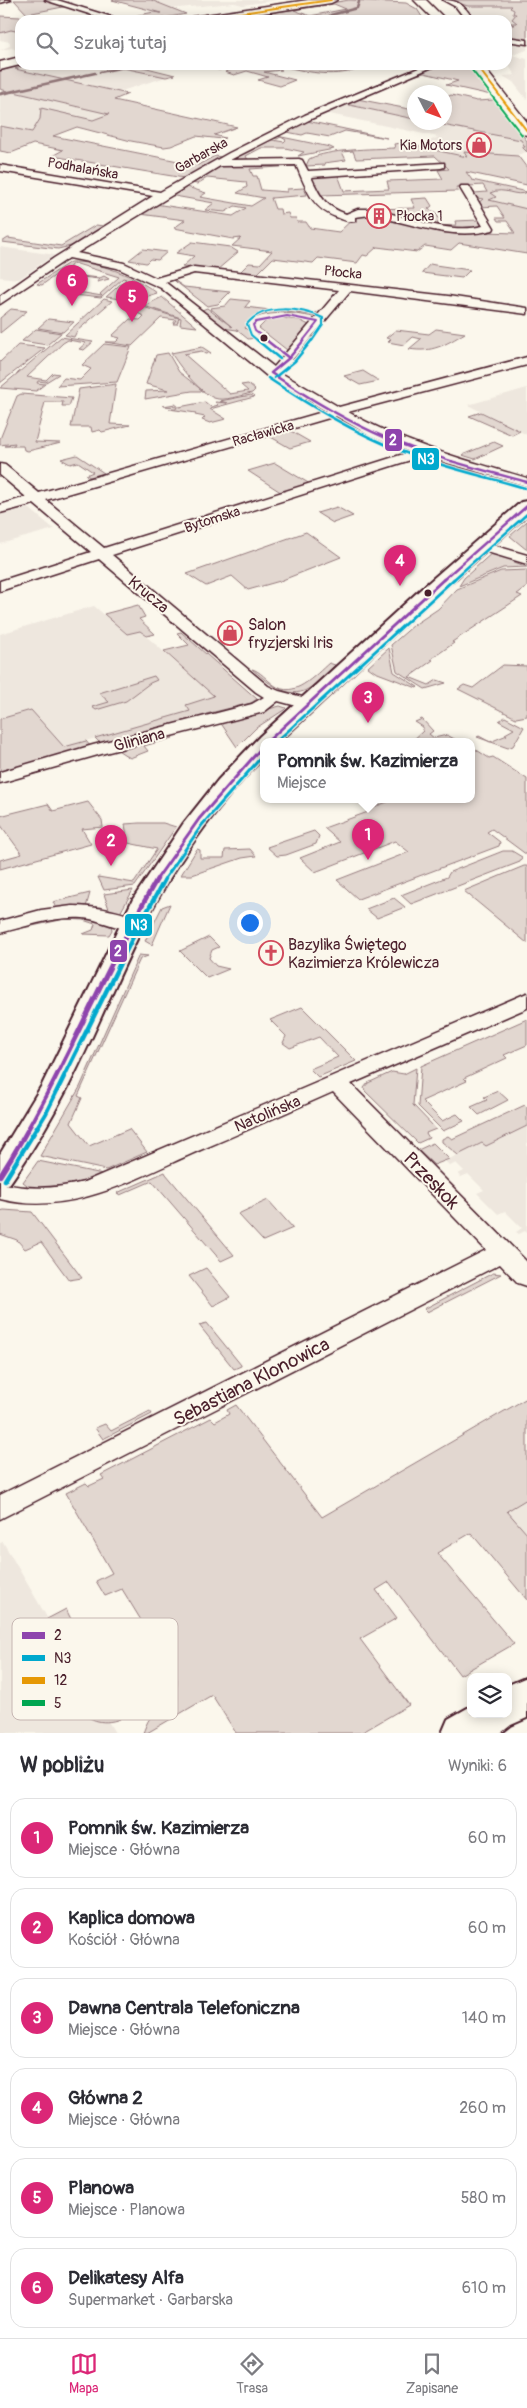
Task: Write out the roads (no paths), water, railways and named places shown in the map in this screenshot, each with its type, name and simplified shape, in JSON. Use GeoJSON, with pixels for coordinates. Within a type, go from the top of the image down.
{"type":"FeatureCollection","features":[{"type":"Feature","properties":{"kind":"main road"},"geometry":{"type":"LineString","coordinates":[[211,15],[305,0]]}},
{"type":"Feature","properties":{"kind":"main road"},"geometry":{"type":"LineString","coordinates":[[217,15],[331,0]]}},
{"type":"Feature","properties":{"kind":"main road"},"geometry":{"type":"LineString","coordinates":[[420,0],[435,15]]}},
{"type":"Feature","properties":{"kind":"main road"},"geometry":{"type":"LineString","coordinates":[[445,0],[443,9],[447,15]]}},
{"type":"Feature","properties":{"kind":"main road"},"geometry":{"type":"LineString","coordinates":[[0,61],[15,57]]}},
{"type":"Feature","properties":{"kind":"main road"},"geometry":{"type":"LineString","coordinates":[[0,66],[15,62]]}},
{"type":"Feature","properties":{"kind":"main road"},"geometry":{"type":"LineString","coordinates":[[480,70],[527,131]]}},
{"type":"Feature","properties":{"kind":"main road"},"geometry":{"type":"LineString","coordinates":[[488,70],[527,119]]}},
{"type":"Feature","properties":{"kind":"main road"},"geometry":{"type":"LineString","coordinates":[[512,1705],[527,1696]]}},
{"type":"Feature","properties":{"kind":"main road"},"geometry":{"type":"LineString","coordinates":[[464,1733],[488,1718]]}},
{"type":"Feature","properties":{"kind":"street"},"geometry":{"type":"LineString","coordinates":[[0,1],[7,0]]}},
{"type":"Feature","properties":{"kind":"street"},"geometry":{"type":"LineString","coordinates":[[50,0],[101,15]]}},
{"type":"Feature","properties":{"kind":"street"},"geometry":{"type":"LineString","coordinates":[[445,0],[459,5],[466,15]]}},
{"type":"Feature","properties":{"kind":"street"},"geometry":{"type":"LineString","coordinates":[[512,40],[527,42]]}},
{"type":"Feature","properties":{"kind":"street","name":"Garbarska"},"geometry":{"type":"LineString","coordinates":[[1,299],[162,195],[218,163],[308,117],[421,70]]}},
{"type":"Feature","properties":{"kind":"street"},"geometry":{"type":"LineString","coordinates":[[218,163],[296,162],[302,164],[319,203],[329,211],[348,218],[358,212],[370,212],[453,229],[489,228],[465,188]]}},
{"type":"Feature","properties":{"kind":"street"},"geometry":{"type":"LineString","coordinates":[[305,174],[441,165]]}},
{"type":"Feature","properties":{"kind":"street","name":"Podhalańska"},"geometry":{"type":"LineString","coordinates":[[0,168],[162,195]]}},
{"type":"Feature","properties":{"kind":"street"},"geometry":{"type":"LineString","coordinates":[[374,168],[382,183]]}},
{"type":"Feature","properties":{"kind":"street"},"geometry":{"type":"LineString","coordinates":[[68,254],[115,263],[156,281],[179,295],[271,373],[336,412],[385,437],[423,452],[527,482]]}},
{"type":"Feature","properties":{"kind":"street","name":"Płocka"},"geometry":{"type":"LineString","coordinates":[[156,281],[194,270],[348,287],[527,311]]}},
{"type":"Feature","properties":{"kind":"street"},"geometry":{"type":"LineString","coordinates":[[271,373],[284,363],[348,287]]}},
{"type":"Feature","properties":{"kind":"street","name":"Racławicka"},"geometry":{"type":"LineString","coordinates":[[0,508],[336,412],[527,361]]}},
{"type":"Feature","properties":{"kind":"street","name":"Bytomska"},"geometry":{"type":"LineString","coordinates":[[0,586],[423,452]]}},
{"type":"Feature","properties":{"kind":"street","name":"Krucza"},"geometry":{"type":"LineString","coordinates":[[0,468],[252,681],[273,695],[308,704]]}},
{"type":"Feature","properties":{"kind":"street"},"geometry":{"type":"LineString","coordinates":[[271,738],[527,506]]}},
{"type":"Feature","properties":{"kind":"street"},"geometry":{"type":"LineString","coordinates":[[482,546],[527,560]]}},
{"type":"Feature","properties":{"kind":"street","name":"Gliniana"},"geometry":{"type":"LineString","coordinates":[[0,778],[108,747],[258,708],[270,700],[273,695]]}},
{"type":"Feature","properties":{"kind":"street"},"geometry":{"type":"LineString","coordinates":[[0,1176],[43,1111],[132,924],[166,864],[196,823],[239,771],[260,749]]}},
{"type":"Feature","properties":{"kind":"street"},"geometry":{"type":"LineString","coordinates":[[0,928],[42,916],[71,912],[93,913],[132,924]]}},
{"type":"Feature","properties":{"kind":"street","name":"Natolińska"},"geometry":{"type":"LineString","coordinates":[[0,1191],[44,1198],[90,1189],[527,1000]]}},
{"type":"Feature","properties":{"kind":"street","name":"Przeskok"},"geometry":{"type":"LineString","coordinates":[[337,1083],[527,1277]]}},
{"type":"Feature","properties":{"kind":"street","name":"Sebastiana Klonowica"},"geometry":{"type":"LineString","coordinates":[[0,1508],[502,1252]]}},
{"type":"Feature","properties":{"kind":"waterway"},"geometry":{"type":"LineString","coordinates":[[331,15],[357,8],[359,2]]}},
{"type":"Feature","properties":{"kind":"waterway"},"geometry":{"type":"LineString","coordinates":[[100,72],[110,70]]}},
{"type":"Feature","properties":{"kind":"waterway"},"geometry":{"type":"LineString","coordinates":[[0,94],[95,73]]}},
{"type":"Feature","properties":{"kind":"place","name":"Kia Motors"},"geometry":{"type":"Point","coordinates":[479,145]}},
{"type":"Feature","properties":{"kind":"place","name":"Płocka 1"},"geometry":{"type":"Point","coordinates":[379,216]}},
{"type":"Feature","properties":{"kind":"place","name":"Delikatesy Alfa"},"geometry":{"type":"Point","coordinates":[72,306]}},
{"type":"Feature","properties":{"kind":"place","name":"Planowa"},"geometry":{"type":"Point","coordinates":[132,322]}},
{"type":"Feature","properties":{"kind":"place","name":"Główna 2"},"geometry":{"type":"Point","coordinates":[400,586]}},
{"type":"Feature","properties":{"kind":"place","name":"Salon fryzjerski Iris"},"geometry":{"type":"Point","coordinates":[230,633]}},
{"type":"Feature","properties":{"kind":"place","name":"Dawna Centrala Telefoniczna"},"geometry":{"type":"Point","coordinates":[368,723]}},
{"type":"Feature","properties":{"kind":"place","name":"Pomnik św. Kazimierza"},"geometry":{"type":"Point","coordinates":[368,860]}},
{"type":"Feature","properties":{"kind":"place","name":"Kaplica domowa"},"geometry":{"type":"Point","coordinates":[111,866]}},
{"type":"Feature","properties":{"kind":"place","name":"Bazylika Świętego Kazimierza Królewicza"},"geometry":{"type":"Point","coordinates":[271,953]}}]}
